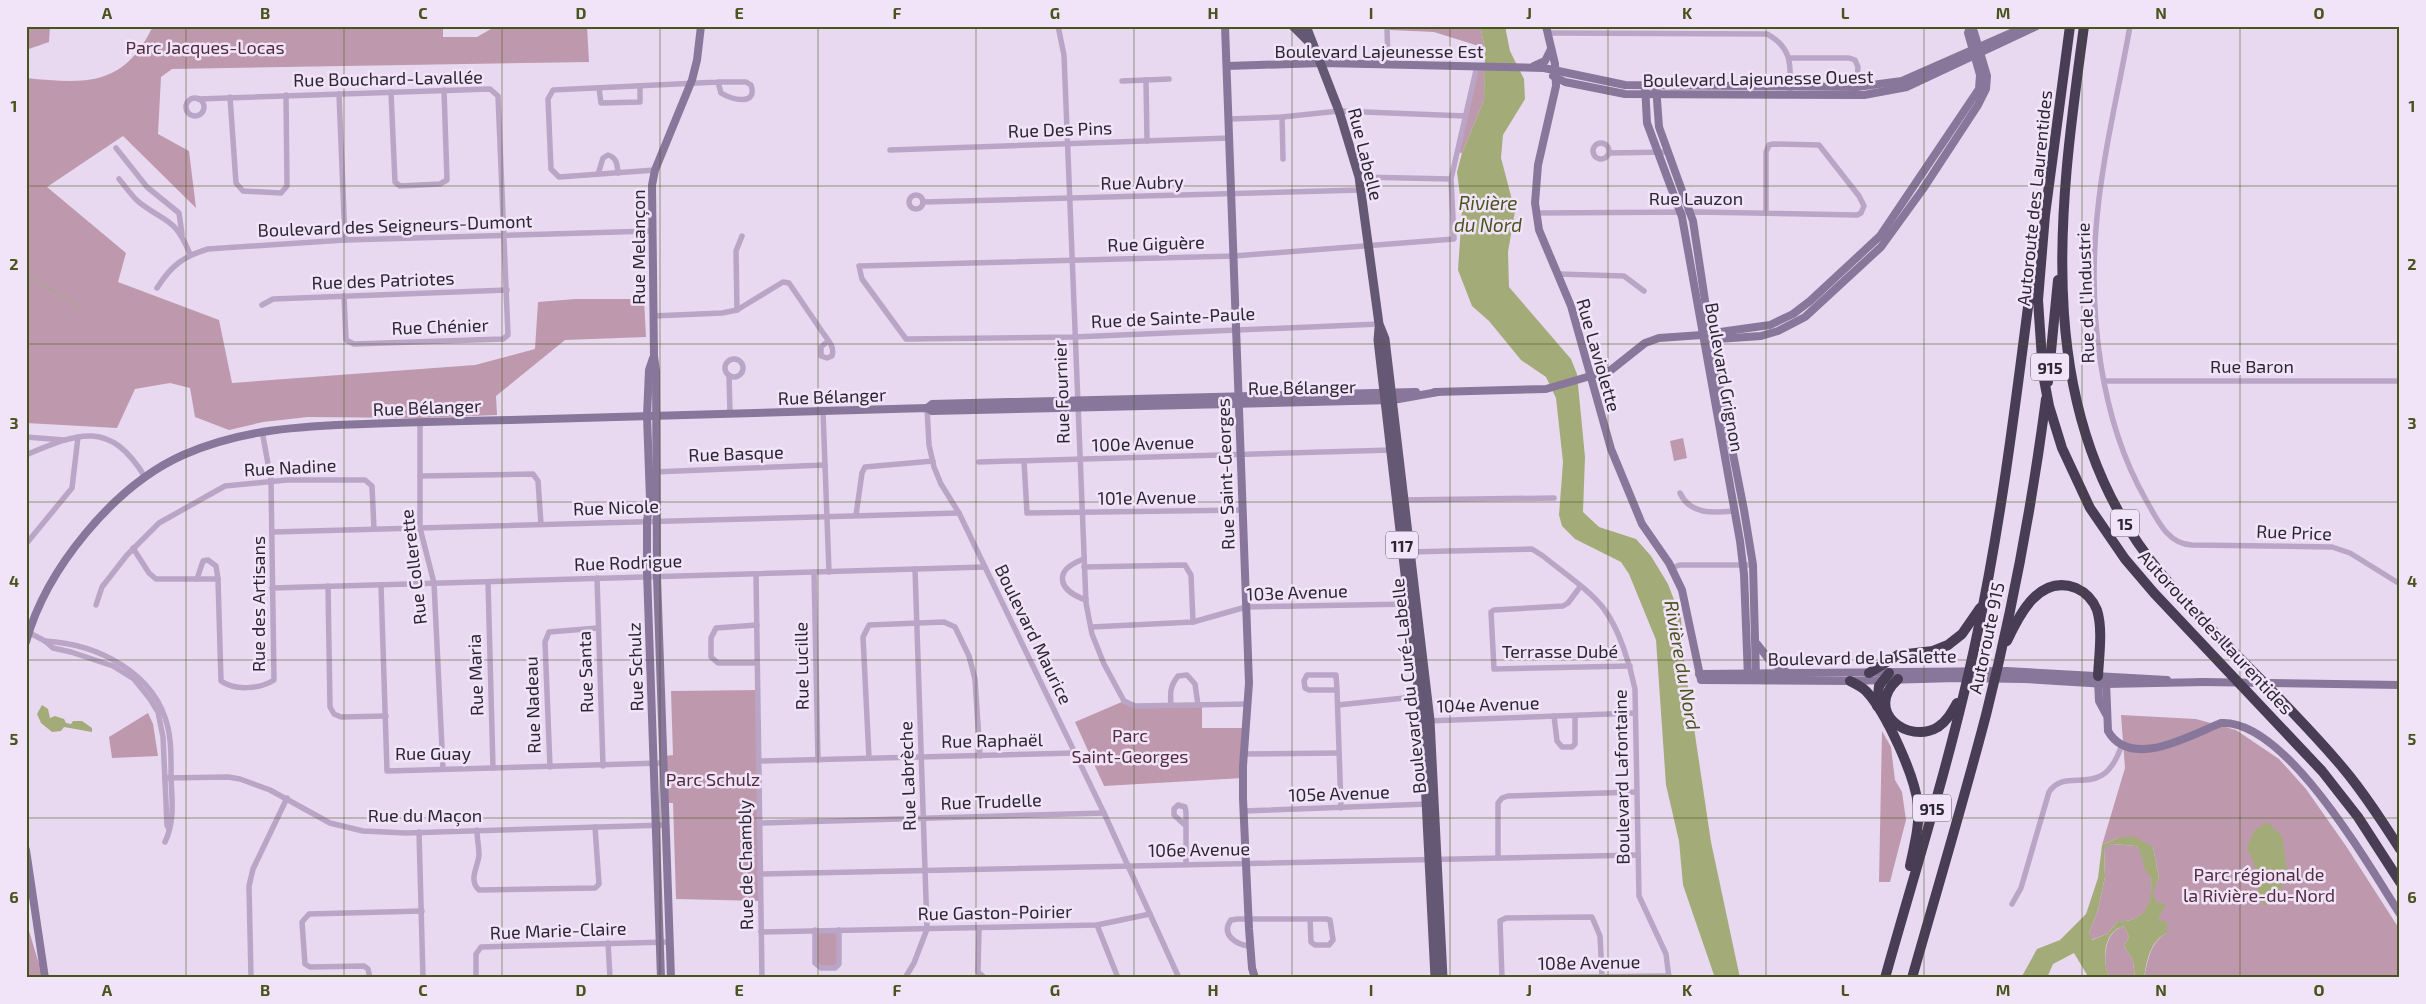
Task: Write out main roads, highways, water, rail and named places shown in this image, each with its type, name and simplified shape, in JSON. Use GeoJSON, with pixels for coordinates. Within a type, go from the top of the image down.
{"type":"FeatureCollection","features":[{"type":"Feature","properties":{"kind":"highway","name":"Autoroute des Laurentides"},"geometry":{"type":"LineString","coordinates":[[2070,26],[2042,245],[2038,314],[2043,374],[2060,442],[2076,480],[2095,515],[2120,552],[2154,593],[2322,771],[2358,817],[2400,882]]}},
{"type":"Feature","properties":{"kind":"highway","name":"Autoroute des Laurentides"},"geometry":{"type":"LineString","coordinates":[[2084,26],[2065,172],[2061,242],[2066,326],[2075,395],[2094,458],[2117,509],[2137,541],[2164,576],[2329,752],[2357,785],[2400,849]]}},
{"type":"Feature","properties":{"kind":"highway","name":"Autoroute 915"},"geometry":{"type":"LineString","coordinates":[[1912,978],[1974,760],[1999,658],[2037,458],[2052,353],[2061,242]]}},
{"type":"Feature","properties":{"kind":"highway","name":"Autoroute 915"},"geometry":{"type":"LineString","coordinates":[[1885,978],[1963,694],[1984,603],[2028,307],[2042,245]]}},
{"type":"Feature","properties":{"kind":"highway"},"geometry":{"type":"LineString","coordinates":[[1999,658],[2017,619],[2031,600],[2049,588],[2068,586],[2086,595],[2097,610],[2102,680]]}},
{"type":"Feature","properties":{"kind":"highway"},"geometry":{"type":"LineString","coordinates":[[1869,673],[1898,654],[1933,651],[1952,642],[1966,629],[1984,603]]}},
{"type":"Feature","properties":{"kind":"highway"},"geometry":{"type":"LineString","coordinates":[[1877,706],[1878,692],[1886,676]]}},
{"type":"Feature","properties":{"kind":"highway"},"geometry":{"type":"LineString","coordinates":[[1898,680],[1886,692],[1885,708],[1896,723],[1912,731],[1926,731],[1938,727],[1949,717],[1963,694]]}},
{"type":"Feature","properties":{"kind":"highway"},"geometry":{"type":"LineString","coordinates":[[1850,681],[1866,691],[1877,706],[1905,760],[1915,787],[1918,806],[1916,836],[1900,923]]}},
{"type":"Feature","properties":{"kind":"highway"},"geometry":{"type":"LineString","coordinates":[[2386,826],[2400,842]]}},
{"type":"Feature","properties":{"kind":"main road","name":"117"},"geometry":{"type":"LineString","coordinates":[[1292,26],[1317,51]]}},
{"type":"Feature","properties":{"kind":"main road","name":"Rue Labelle"},"geometry":{"type":"LineString","coordinates":[[1306,26],[1322,63],[1339,111],[1359,177],[1379,324],[1385,339],[1389,397]]}},
{"type":"Feature","properties":{"kind":"main road","name":"Boulevard du Curé-Labelle"},"geometry":{"type":"LineString","coordinates":[[1389,397],[1426,721],[1434,859],[1435,978]]}},
{"type":"Feature","properties":{"kind":"main road","name":"Boulevard du Curé-Labelle"},"geometry":{"type":"LineString","coordinates":[[1434,859],[1443,978]]}},
{"type":"Feature","properties":{"kind":"water","name":"Rivière du Nord"},"geometry":{"type":"Polygon","coordinates":[[[1480,26],[1505,26],[1510,51],[1524,79],[1525,99],[1503,135],[1501,158],[1515,211],[1508,252],[1509,287],[1571,359],[1577,374],[1585,457],[1583,512],[1599,527],[1636,539],[1651,556],[1668,584],[1681,618],[1683,654],[1711,842],[1740,978],[1715,978],[1683,885],[1679,841],[1666,785],[1656,640],[1629,574],[1621,562],[1575,539],[1562,526],[1559,515],[1563,462],[1556,398],[1546,377],[1521,360],[1489,321],[1472,306],[1458,270],[1462,211],[1457,172],[1462,153],[1484,100],[1485,48],[1480,26]]]}},
{"type":"Feature","properties":{"kind":"water"},"geometry":{"type":"Polygon","coordinates":[[[42,705],[48,709],[50,718],[55,716],[71,724],[73,721],[82,721],[92,728],[92,732],[64,727],[61,731],[52,732],[41,723],[37,714],[42,705]]]}},
{"type":"Feature","properties":{"kind":"water"},"geometry":{"type":"Polygon","coordinates":[[[2267,822],[2282,836],[2288,877],[2279,891],[2265,906],[2259,897],[2255,867],[2247,848],[2254,831],[2267,822]]]}},
{"type":"Feature","properties":{"kind":"water"},"geometry":{"type":"Polygon","coordinates":[[[2133,836],[2153,847],[2159,878],[2153,892],[2156,902],[2166,904],[2158,919],[2167,922],[2167,933],[2161,936],[2153,946],[2148,958],[2144,978],[2135,978],[2133,961],[2124,946],[2129,937],[2124,926],[2117,929],[2108,940],[2105,963],[2109,978],[2089,978],[2074,953],[2053,964],[2047,978],[2021,978],[2037,949],[2060,940],[2086,914],[2098,878],[2102,845],[2118,838],[2133,836]],[[2113,844],[2104,848],[2105,877],[2098,910],[2089,933],[2092,940],[2107,934],[2118,921],[2134,919],[2145,910],[2148,904],[2151,880],[2136,846],[2113,844]]]}},
{"type":"Feature","properties":{"kind":"waterway"},"geometry":{"type":"LineString","coordinates":[[26,274],[80,307]]}},
{"type":"Feature","properties":{"kind":"park label","name":"Parc Jacques-Locas"},"geometry":{"type":"Point","coordinates":[205,47]}},
{"type":"Feature","properties":{"kind":"park label","name":"Parc Saint-Georges"},"geometry":{"type":"Point","coordinates":[1130,745]}},
{"type":"Feature","properties":{"kind":"park label","name":"Parc Schulz"},"geometry":{"type":"Point","coordinates":[713,779]}},
{"type":"Feature","properties":{"kind":"park label","name":"Parc régional de la Rivière-du-Nord"},"geometry":{"type":"Point","coordinates":[2259,884]}}]}
